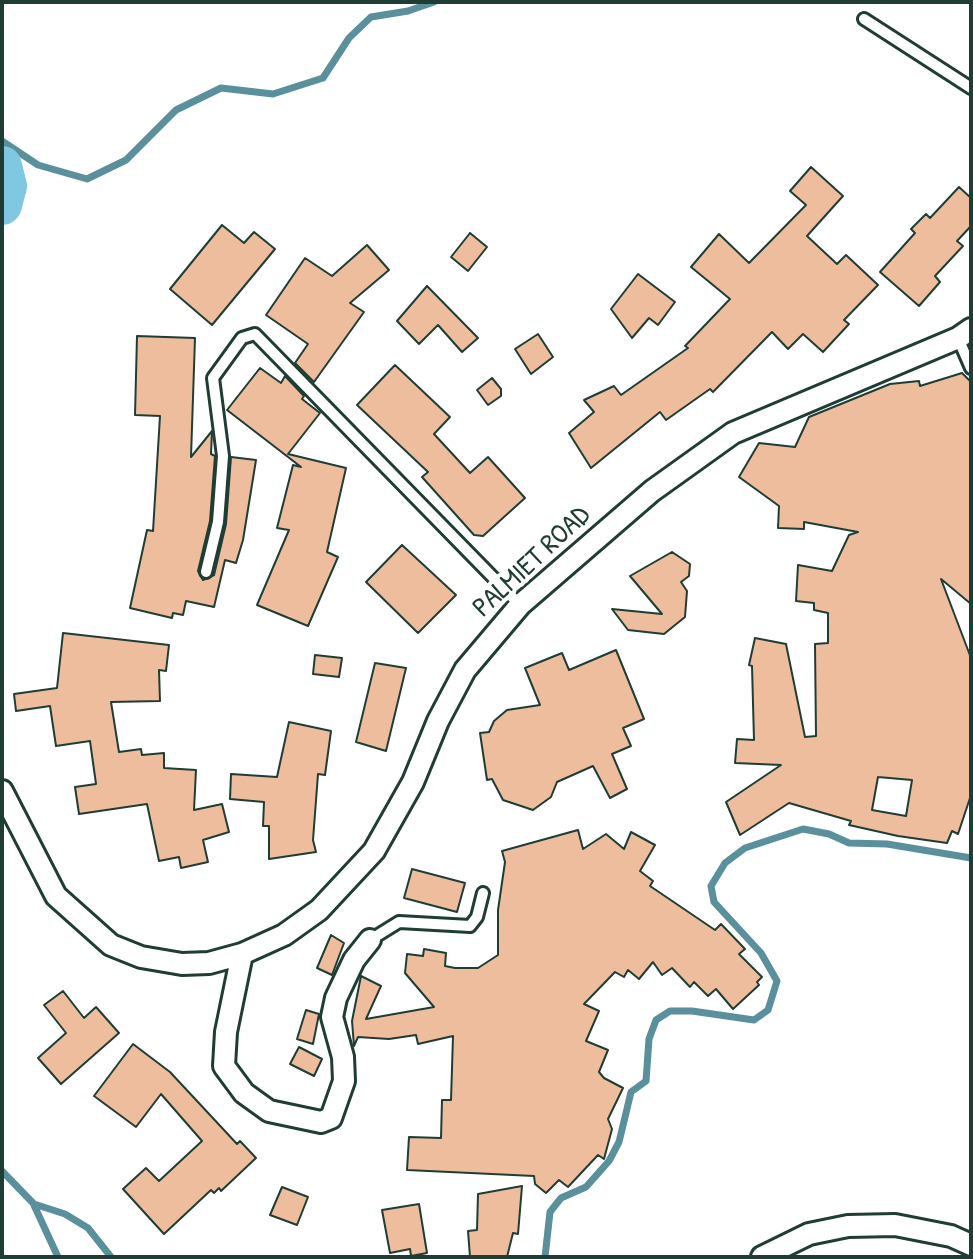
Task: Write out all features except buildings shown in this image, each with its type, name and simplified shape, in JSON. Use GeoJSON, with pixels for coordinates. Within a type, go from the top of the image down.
{"type":"FeatureCollection","features":[{"type":"Feature","properties":{"kind":"street","name":"PALMIET ROAD"},"geometry":{"type":"LineString","coordinates":[[2,791],[56,896],[111,945],[141,957],[182,964],[209,963],[242,954],[284,935],[308,918],[357,873],[391,823],[465,670],[520,605],[652,491],[733,433],[964,334]]}},
{"type":"Feature","properties":{"kind":"street"},"geometry":{"type":"LineString","coordinates":[[242,954],[224,1042],[224,1066],[244,1093],[269,1111],[321,1122],[331,1118],[344,1081],[343,1057],[332,1017],[336,998],[354,960],[370,940]]}},
{"type":"Feature","properties":{"kind":"street"},"geometry":{"type":"LineString","coordinates":[[762,1257],[809,1234],[848,1226],[895,1225],[951,1236],[971,1245]]}},
{"type":"Feature","properties":{"kind":"lane"},"geometry":{"type":"LineString","coordinates":[[864,19],[971,88]]}},
{"type":"Feature","properties":{"kind":"lane"},"geometry":{"type":"LineString","coordinates":[[206,572],[218,522],[223,456],[213,378],[242,338],[255,334],[520,605]]}},
{"type":"Feature","properties":{"kind":"lane"},"geometry":{"type":"LineString","coordinates":[[964,334],[971,368]]}},
{"type":"Feature","properties":{"kind":"lane"},"geometry":{"type":"LineString","coordinates":[[370,940],[399,922],[470,926],[477,917],[483,893]]}},
{"type":"Feature","properties":{"kind":"waterway"},"geometry":{"type":"LineString","coordinates":[[2,141],[38,165],[87,179],[126,160],[176,110],[221,88],[273,94],[323,78],[349,38],[371,17],[408,11],[434,2]]}},
{"type":"Feature","properties":{"kind":"waterway"},"geometry":{"type":"LineString","coordinates":[[2,166],[7,186],[2,205]]}},
{"type":"Feature","properties":{"kind":"waterway"},"geometry":{"type":"LineString","coordinates":[[545,1257],[550,1212],[561,1198],[586,1187],[609,1161],[619,1142],[631,1092],[646,1081],[649,1039],[656,1020],[670,1011],[754,1020],[768,1010],[777,981],[761,953],[714,902],[711,886],[725,863],[745,848],[803,829],[829,834],[849,843],[887,844],[971,858]]}},
{"type":"Feature","properties":{"kind":"waterway"},"geometry":{"type":"LineString","coordinates":[[2,1171],[33,1203],[58,1257]]}},
{"type":"Feature","properties":{"kind":"waterway"},"geometry":{"type":"LineString","coordinates":[[34,1204],[65,1214],[88,1228],[111,1257]]}}]}
